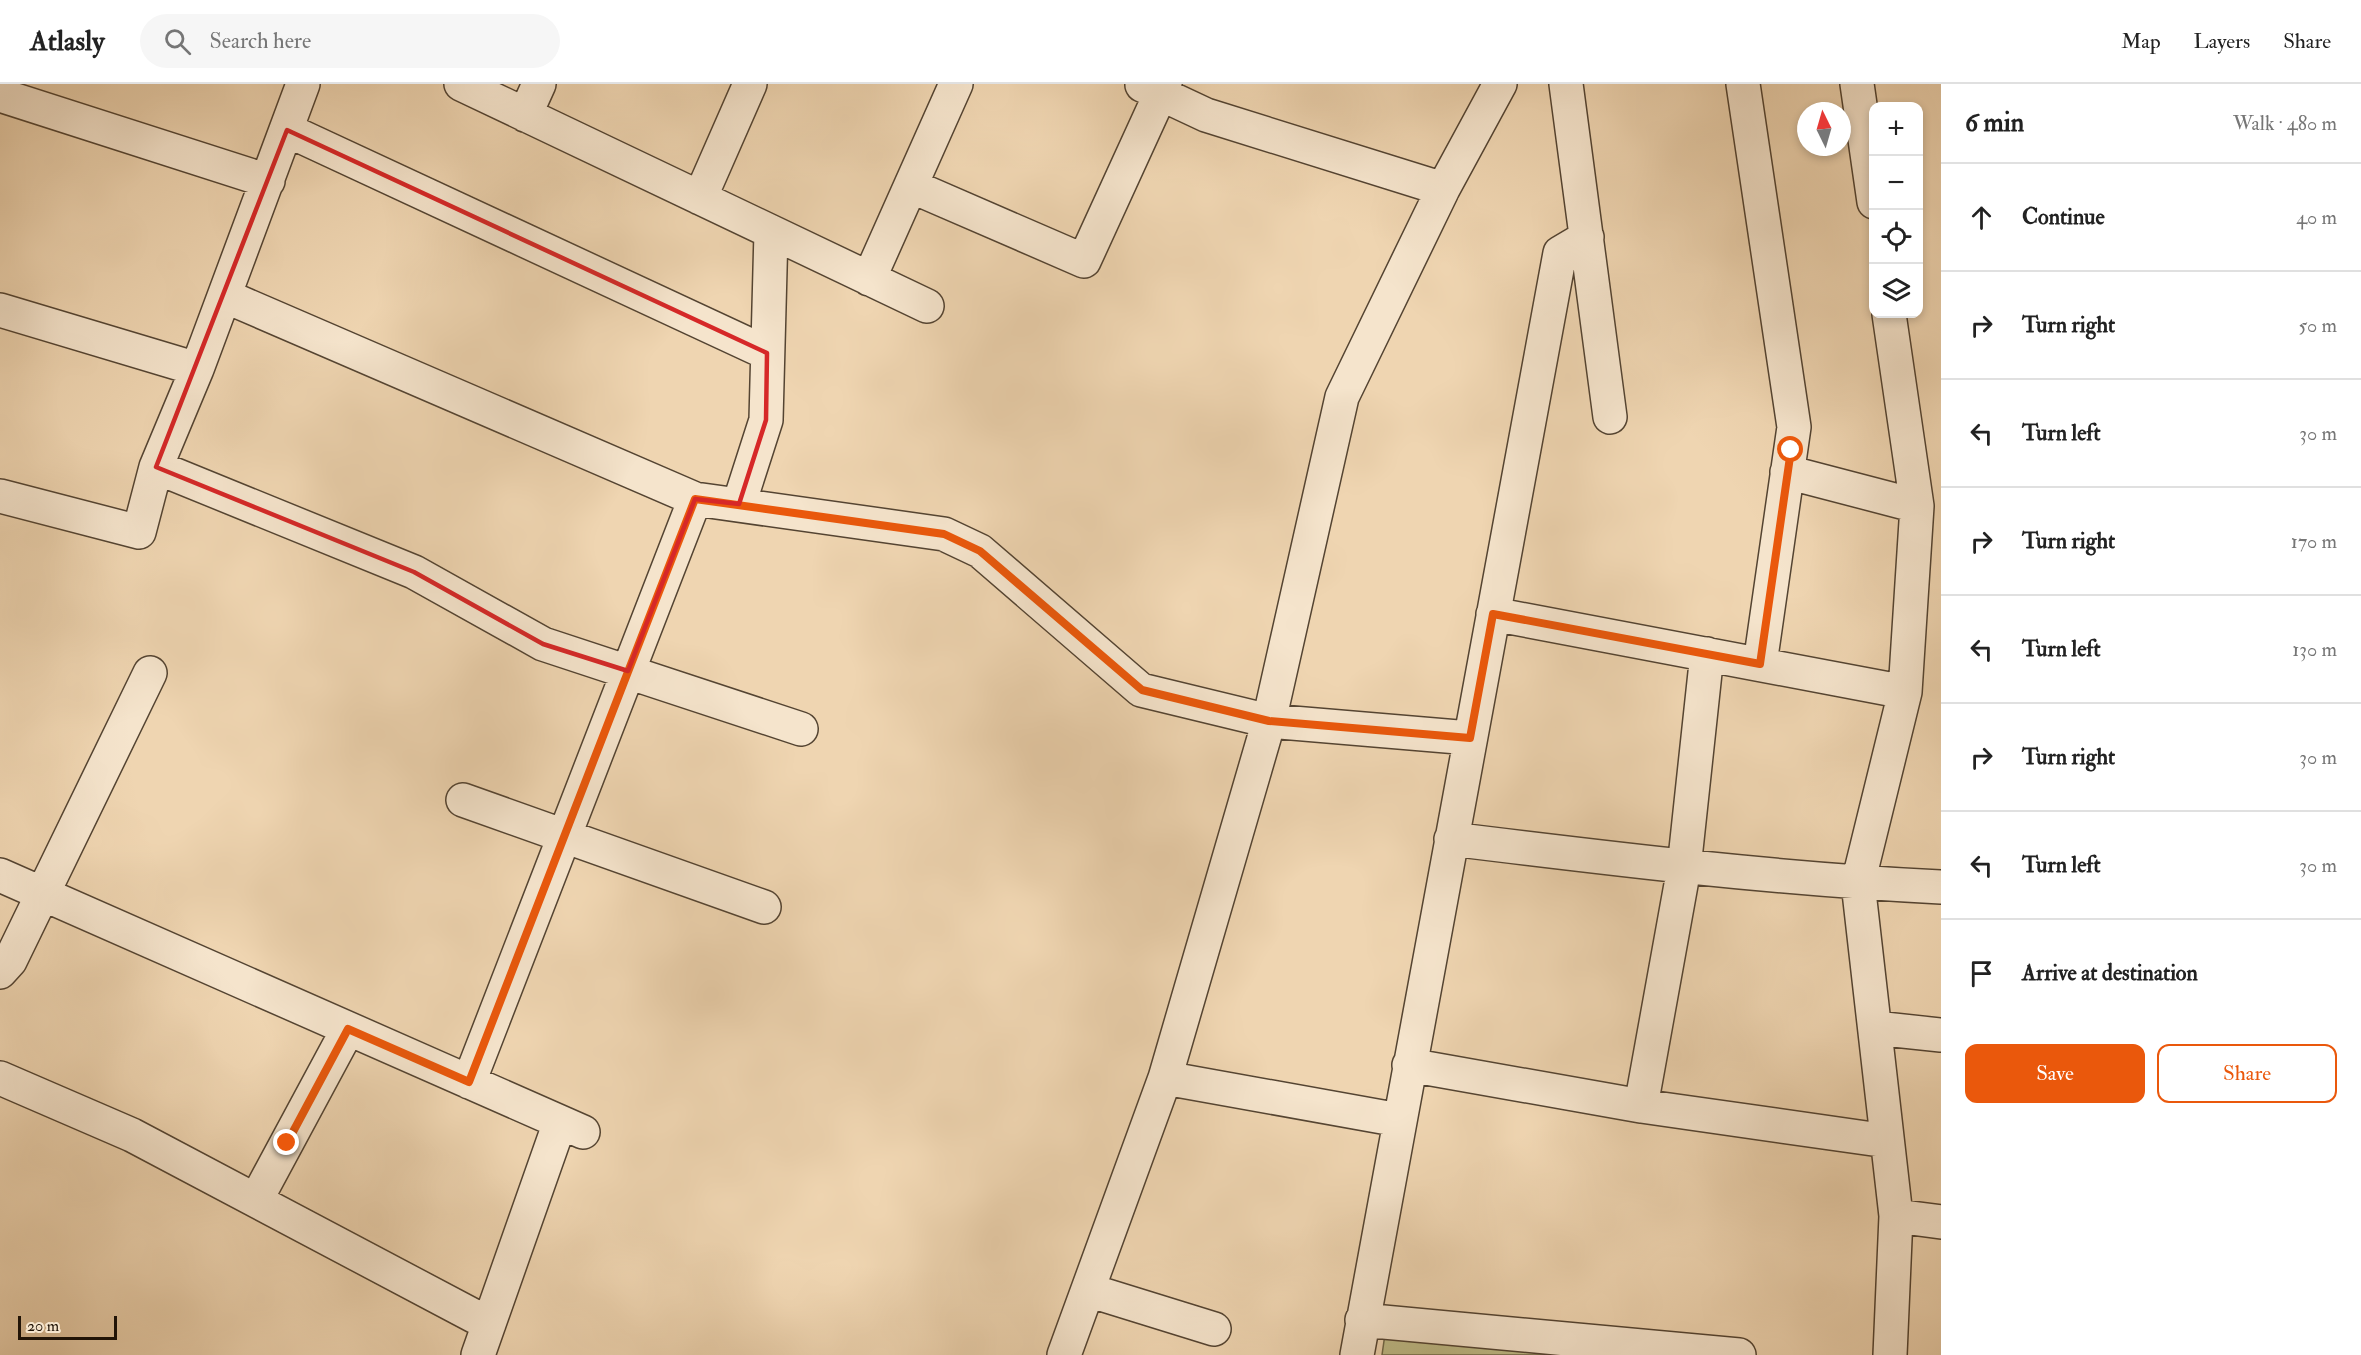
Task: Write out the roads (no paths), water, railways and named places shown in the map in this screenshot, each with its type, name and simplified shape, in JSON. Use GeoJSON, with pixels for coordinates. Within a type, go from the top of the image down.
{"type":"FeatureCollection","features":[{"type":"Feature","properties":{"kind":"street"},"geometry":{"type":"LineString","coordinates":[[0,496],[139,532],[156,467],[197,369],[303,84]]}},
{"type":"Feature","properties":{"kind":"street"},"geometry":{"type":"LineString","coordinates":[[460,84],[927,306]]}},
{"type":"Feature","properties":{"kind":"street"},"geometry":{"type":"LineString","coordinates":[[525,115],[539,84]]}},
{"type":"Feature","properties":{"kind":"street"},"geometry":{"type":"LineString","coordinates":[[700,198],[750,84]]}},
{"type":"Feature","properties":{"kind":"street"},"geometry":{"type":"LineString","coordinates":[[869,279],[956,84]]}},
{"type":"Feature","properties":{"kind":"street"},"geometry":{"type":"LineString","coordinates":[[1064,1355],[1165,1078],[1269,721],[1342,397],[1443,189],[1500,84]]}},
{"type":"Feature","properties":{"kind":"street"},"geometry":{"type":"LineString","coordinates":[[1566,84],[1610,417]]}},
{"type":"Feature","properties":{"kind":"street"},"geometry":{"type":"LineString","coordinates":[[1743,84],[1794,427],[1760,664]]}},
{"type":"Feature","properties":{"kind":"street"},"geometry":{"type":"LineString","coordinates":[[1857,84],[1869,167]]}},
{"type":"Feature","properties":{"kind":"street"},"geometry":{"type":"LineString","coordinates":[[911,186],[1084,261],[1156,87],[1206,115],[1443,189]]}},
{"type":"Feature","properties":{"kind":"street"},"geometry":{"type":"LineString","coordinates":[[0,95],[268,181]]}},
{"type":"Feature","properties":{"kind":"street"},"geometry":{"type":"LineString","coordinates":[[287,130],[767,353]]}},
{"type":"Feature","properties":{"kind":"street"},"geometry":{"type":"LineString","coordinates":[[739,504],[765,420],[771,232]]}},
{"type":"Feature","properties":{"kind":"street"},"geometry":{"type":"LineString","coordinates":[[1357,1355],[1560,253],[1587,237]]}},
{"type":"Feature","properties":{"kind":"street"},"geometry":{"type":"LineString","coordinates":[[225,296],[695,499],[944,534],[980,551],[1142,690],[1269,721],[1470,738]]}},
{"type":"Feature","properties":{"kind":"street"},"geometry":{"type":"LineString","coordinates":[[0,310],[197,369]]}},
{"type":"Feature","properties":{"kind":"street"},"geometry":{"type":"LineString","coordinates":[[1890,318],[1917,506],[1905,692],[1858,883],[1896,1216],[1890,1355]]}},
{"type":"Feature","properties":{"kind":"street"},"geometry":{"type":"LineString","coordinates":[[156,467],[414,572],[543,644],[801,729]]}},
{"type":"Feature","properties":{"kind":"street"},"geometry":{"type":"LineString","coordinates":[[1787,472],[1917,506]]}},
{"type":"Feature","properties":{"kind":"street"},"geometry":{"type":"LineString","coordinates":[[469,1082],[695,499]]}},
{"type":"Feature","properties":{"kind":"street"},"geometry":{"type":"LineString","coordinates":[[1493,614],[1905,692]]}},
{"type":"Feature","properties":{"kind":"street"},"geometry":{"type":"LineString","coordinates":[[1641,1106],[1684,868],[1707,654]]}},
{"type":"Feature","properties":{"kind":"street"},"geometry":{"type":"LineString","coordinates":[[0,972],[10,961],[41,893],[150,673]]}},
{"type":"Feature","properties":{"kind":"street"},"geometry":{"type":"LineString","coordinates":[[463,800],[764,907]]}},
{"type":"Feature","properties":{"kind":"street"},"geometry":{"type":"LineString","coordinates":[[1451,839],[1684,868],[1858,883],[1941,887]]}},
{"type":"Feature","properties":{"kind":"street"},"geometry":{"type":"LineString","coordinates":[[0,875],[571,1127],[478,1355]]}},
{"type":"Feature","properties":{"kind":"street"},"geometry":{"type":"LineString","coordinates":[[1875,1028],[1941,1035]]}},
{"type":"Feature","properties":{"kind":"street"},"geometry":{"type":"LineString","coordinates":[[256,1200],[348,1029]]}},
{"type":"Feature","properties":{"kind":"street"},"geometry":{"type":"LineString","coordinates":[[1409,1065],[1641,1106],[1887,1141]]}},
{"type":"Feature","properties":{"kind":"street"},"geometry":{"type":"LineString","coordinates":[[0,1078],[132,1135],[489,1324]]}},
{"type":"Feature","properties":{"kind":"street"},"geometry":{"type":"LineString","coordinates":[[1165,1078],[1399,1120]]}},
{"type":"Feature","properties":{"kind":"street"},"geometry":{"type":"LineString","coordinates":[[1896,1216],[1941,1222]]}},
{"type":"Feature","properties":{"kind":"street"},"geometry":{"type":"LineString","coordinates":[[1088,1290],[1214,1329]]}},
{"type":"Feature","properties":{"kind":"street"},"geometry":{"type":"LineString","coordinates":[[1362,1320],[1739,1355]]}}]}
